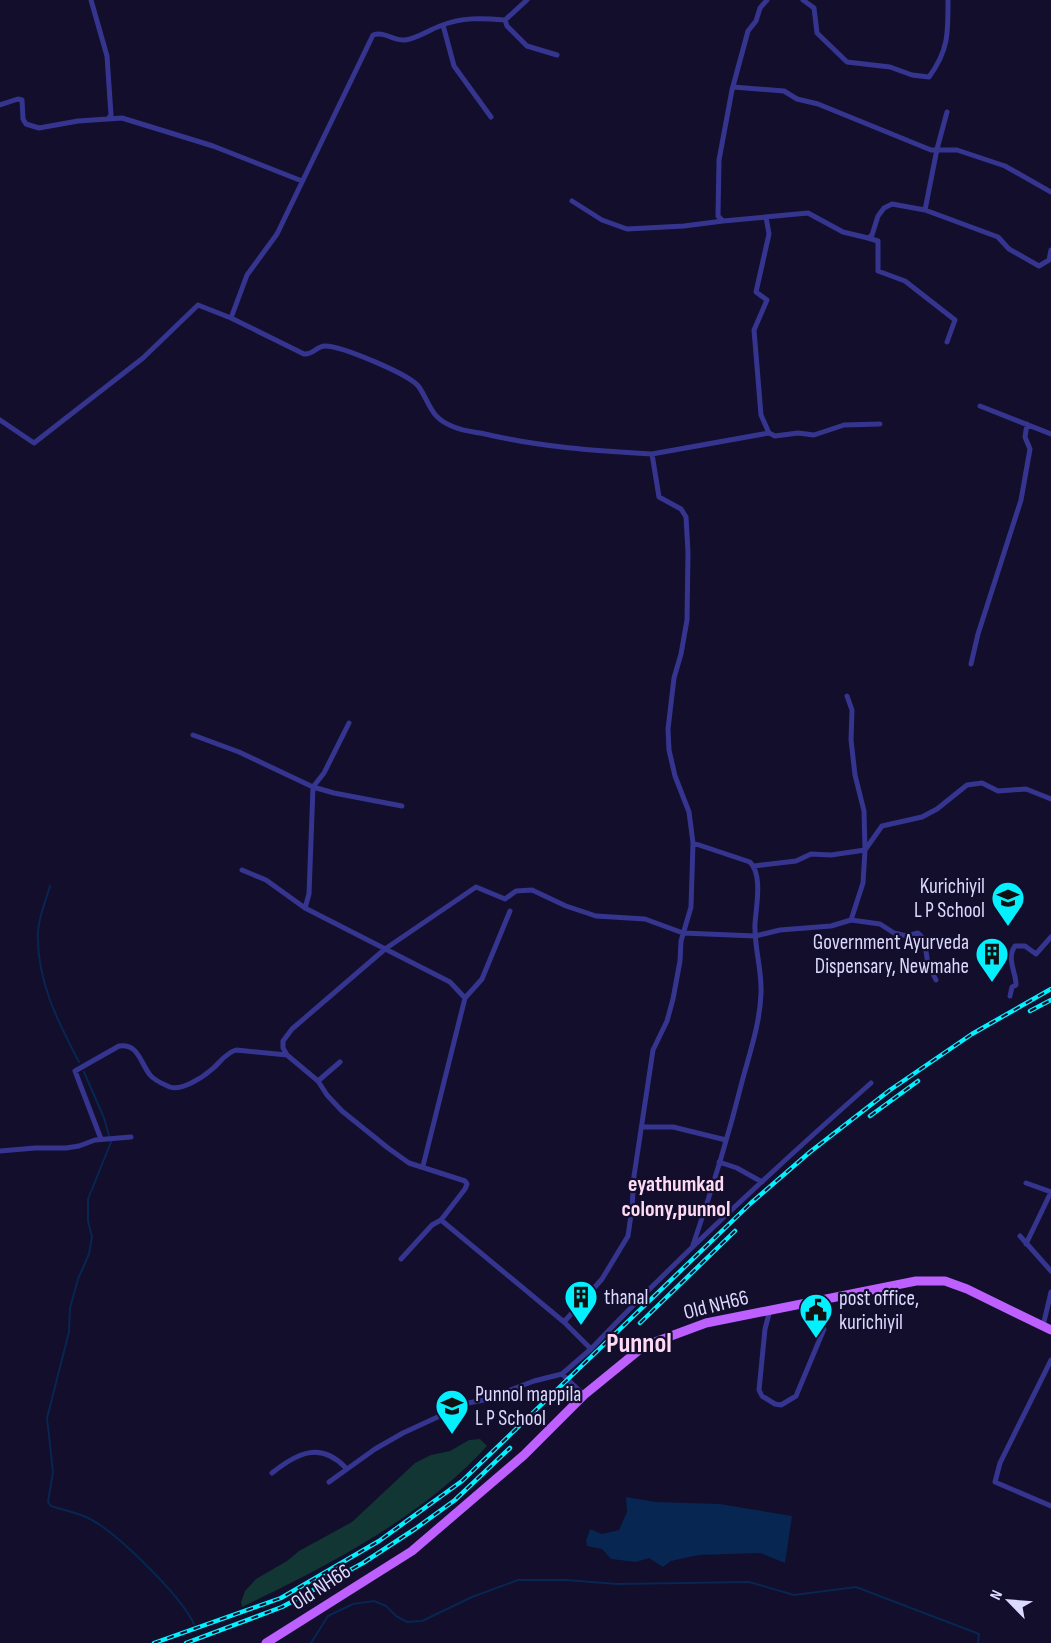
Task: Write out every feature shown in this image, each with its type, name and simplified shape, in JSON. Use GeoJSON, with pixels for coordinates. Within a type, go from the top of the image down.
{"type":"FeatureCollection","features":[{"type":"Feature","properties":{"kind":"main road","name":"Old NH66"},"geometry":{"type":"LineString","coordinates":[[266,1643],[412,1551],[524,1455],[584,1395],[644,1346],[706,1323],[916,1281],[945,1281],[967,1289],[1047,1328]]}},
{"type":"Feature","properties":{"kind":"street"},"geometry":{"type":"LineString","coordinates":[[91,0],[107,56],[111,115],[108,119]]}},
{"type":"Feature","properties":{"kind":"street"},"geometry":{"type":"LineString","coordinates":[[231,318],[247,275],[277,234],[373,35],[384,34],[399,40],[408,40],[443,25],[477,17],[505,20],[527,0]]}},
{"type":"Feature","properties":{"kind":"street"},"geometry":{"type":"LineString","coordinates":[[723,221],[718,216],[719,160],[733,87],[748,31],[756,21],[760,8],[766,0]]}},
{"type":"Feature","properties":{"kind":"street"},"geometry":{"type":"LineString","coordinates":[[803,0],[814,8],[816,33],[846,62],[890,67],[912,75],[929,77],[945,49],[948,0]]}},
{"type":"Feature","properties":{"kind":"street"},"geometry":{"type":"LineString","coordinates":[[505,20],[507,26],[527,46],[557,55]]}},
{"type":"Feature","properties":{"kind":"street"},"geometry":{"type":"LineString","coordinates":[[443,25],[454,66],[491,117]]}},
{"type":"Feature","properties":{"kind":"street"},"geometry":{"type":"LineString","coordinates":[[733,87],[784,91],[797,99],[818,104],[931,150],[957,150],[1005,166],[1051,192]]}},
{"type":"Feature","properties":{"kind":"street"},"geometry":{"type":"LineString","coordinates":[[0,105],[18,99],[22,100],[23,119],[26,124],[39,128],[78,121],[122,118],[213,146],[302,181]]}},
{"type":"Feature","properties":{"kind":"street"},"geometry":{"type":"LineString","coordinates":[[925,210],[947,112]]}},
{"type":"Feature","properties":{"kind":"street"},"geometry":{"type":"LineString","coordinates":[[572,201],[602,220],[627,229],[684,226],[808,213],[843,232],[878,241],[878,271],[905,281],[955,320],[947,342]]}},
{"type":"Feature","properties":{"kind":"street"},"geometry":{"type":"LineString","coordinates":[[868,238],[872,235],[878,216],[884,208],[892,204],[925,210],[998,237],[1010,249],[1039,267],[1049,260],[1051,250]]}},
{"type":"Feature","properties":{"kind":"street"},"geometry":{"type":"LineString","coordinates":[[766,217],[769,234],[756,292],[767,300],[754,330],[761,415],[769,433]]}},
{"type":"Feature","properties":{"kind":"street"},"geometry":{"type":"LineString","coordinates":[[0,420],[33,443],[143,358],[198,305],[231,318],[304,354],[311,354],[323,346],[352,352],[404,376],[418,386],[430,411],[439,419],[454,427],[517,442],[586,450],[652,454],[769,433],[775,436],[798,433],[814,435],[844,425],[880,424]]}},
{"type":"Feature","properties":{"kind":"street"},"geometry":{"type":"LineString","coordinates":[[980,406],[1051,434]]}},
{"type":"Feature","properties":{"kind":"street"},"geometry":{"type":"LineString","coordinates":[[971,664],[978,634],[1021,501],[1030,449],[1025,437],[1027,424]]}},
{"type":"Feature","properties":{"kind":"street"},"geometry":{"type":"LineString","coordinates":[[564,1322],[602,1279],[628,1236],[633,1208],[634,1176],[653,1050],[667,1021],[673,999],[683,933],[691,907],[693,843],[689,812],[675,776],[669,750],[668,729],[674,678],[687,620],[686,517],[681,509],[659,497],[652,454]]}},
{"type":"Feature","properties":{"kind":"street"},"geometry":{"type":"LineString","coordinates":[[847,696],[852,710],[851,740],[855,775],[864,811],[865,850],[863,883],[851,920]]}},
{"type":"Feature","properties":{"kind":"street"},"geometry":{"type":"LineString","coordinates":[[305,908],[309,894],[313,787],[324,773],[349,723]]}},
{"type":"Feature","properties":{"kind":"street"},"geometry":{"type":"LineString","coordinates":[[193,735],[239,752],[313,787],[334,794],[402,806]]}},
{"type":"Feature","properties":{"kind":"street"},"geometry":{"type":"LineString","coordinates":[[754,866],[796,861],[811,854],[831,855],[865,850],[882,826],[922,817],[937,809],[967,785],[982,783],[998,791],[1026,789],[1051,799]]}},
{"type":"Feature","properties":{"kind":"street"},"geometry":{"type":"LineString","coordinates":[[693,843],[750,862],[754,866],[758,892],[755,936],[761,992],[756,1033],[693,1245]]}},
{"type":"Feature","properties":{"kind":"street"},"geometry":{"type":"LineString","coordinates":[[242,870],[266,880],[305,908],[450,982],[465,998]]}},
{"type":"Feature","properties":{"kind":"street"},"geometry":{"type":"LineString","coordinates":[[401,1259],[432,1225],[441,1220],[467,1184],[465,1180],[409,1163],[361,1127],[327,1095],[318,1080],[287,1055],[283,1048],[283,1041],[288,1034],[385,949],[476,888],[505,899],[516,891],[532,890],[566,906],[596,916],[645,919],[683,933],[755,936],[780,930],[831,926],[851,920],[880,924],[894,933],[907,936],[918,933],[924,939],[928,964],[936,980]]}},
{"type":"Feature","properties":{"kind":"street"},"geometry":{"type":"LineString","coordinates":[[423,1166],[465,998],[482,979],[510,911]]}},
{"type":"Feature","properties":{"kind":"street"},"geometry":{"type":"LineString","coordinates":[[1010,996],[1012,987],[1016,985],[1016,975],[1011,958],[1015,946],[1025,946],[1036,954],[1051,937]]}},
{"type":"Feature","properties":{"kind":"street"},"geometry":{"type":"LineString","coordinates":[[104,1139],[75,1071],[119,1046],[133,1047],[150,1076],[173,1088],[183,1088],[211,1071],[228,1052],[236,1050],[287,1055]]}},
{"type":"Feature","properties":{"kind":"street"},"geometry":{"type":"LineString","coordinates":[[318,1080],[340,1062]]}},
{"type":"Feature","properties":{"kind":"street"},"geometry":{"type":"LineString","coordinates":[[329,1482],[346,1468],[403,1433],[446,1413],[534,1381],[562,1374],[591,1349],[693,1245],[871,1083]]}},
{"type":"Feature","properties":{"kind":"street"},"geometry":{"type":"LineString","coordinates":[[642,1128],[673,1127],[726,1140]]}},
{"type":"Feature","properties":{"kind":"street"},"geometry":{"type":"LineString","coordinates":[[0,1151],[66,1148],[104,1139],[131,1137]]}},
{"type":"Feature","properties":{"kind":"street"},"geometry":{"type":"LineString","coordinates":[[719,1162],[737,1168],[762,1182]]}},
{"type":"Feature","properties":{"kind":"street"},"geometry":{"type":"LineString","coordinates":[[1026,1183],[1051,1192],[1026,1244]]}},
{"type":"Feature","properties":{"kind":"street"},"geometry":{"type":"LineString","coordinates":[[441,1220],[564,1322],[591,1349]]}},
{"type":"Feature","properties":{"kind":"street"},"geometry":{"type":"LineString","coordinates":[[1020,1236],[1051,1270]]}},
{"type":"Feature","properties":{"kind":"street"},"geometry":{"type":"LineString","coordinates":[[1047,1328],[1051,1292]]}},
{"type":"Feature","properties":{"kind":"street"},"geometry":{"type":"LineString","coordinates":[[770,1310],[765,1329],[759,1390],[762,1396],[781,1405],[796,1396],[824,1329],[807,1303]]}},
{"type":"Feature","properties":{"kind":"street"},"geometry":{"type":"LineString","coordinates":[[1051,1360],[1000,1463],[995,1482],[1051,1506]]}},
{"type":"Feature","properties":{"kind":"street"},"geometry":{"type":"LineString","coordinates":[[562,1374],[584,1395]]}},
{"type":"Feature","properties":{"kind":"street"},"geometry":{"type":"LineString","coordinates":[[272,1473],[300,1454],[316,1453],[333,1457],[346,1468]]}},
{"type":"Feature","properties":{"kind":"green space"},"geometry":{"type":"Polygon","coordinates":[[[480,1439],[487,1446],[434,1495],[404,1517],[340,1557],[242,1607],[241,1602],[245,1591],[256,1579],[287,1561],[299,1551],[352,1522],[415,1463],[431,1455],[450,1451],[469,1440],[480,1439]]]}},
{"type":"Feature","properties":{"kind":"water"},"geometry":{"type":"Polygon","coordinates":[[[626,1497],[656,1502],[720,1504],[792,1516],[785,1563],[760,1553],[699,1555],[671,1561],[663,1567],[649,1558],[636,1562],[611,1559],[602,1549],[587,1546],[586,1541],[590,1529],[602,1534],[619,1530],[627,1512],[626,1497]]]}},
{"type":"Feature","properties":{"kind":"waterway"},"geometry":{"type":"LineString","coordinates":[[50,886],[38,931],[40,966],[56,1015],[79,1062]]}},
{"type":"Feature","properties":{"kind":"waterway"},"geometry":{"type":"LineString","coordinates":[[84,1072],[104,1118],[111,1142],[88,1199],[88,1221],[92,1237],[89,1254],[78,1279],[70,1308],[69,1332],[47,1418],[53,1472],[48,1502],[51,1506],[86,1517],[113,1535],[146,1564],[176,1597],[194,1624]]}},
{"type":"Feature","properties":{"kind":"waterway"},"geometry":{"type":"LineString","coordinates":[[311,1643],[328,1616],[353,1604],[374,1601],[386,1606],[396,1616],[407,1622],[422,1621],[472,1597],[518,1580],[566,1580],[617,1584],[749,1582],[794,1595],[856,1587],[979,1634],[978,1643]]}},
{"type":"Feature","properties":{"kind":"railway"},"geometry":{"type":"LineString","coordinates":[[154,1643],[281,1598],[379,1541],[462,1481],[751,1203],[810,1152],[890,1090],[972,1034],[1051,989]]}},
{"type":"Feature","properties":{"kind":"railway"},"geometry":{"type":"LineString","coordinates":[[1030,1011],[1051,1000]]}},
{"type":"Feature","properties":{"kind":"railway"},"geometry":{"type":"LineString","coordinates":[[870,1116],[918,1081]]}},
{"type":"Feature","properties":{"kind":"railway"},"geometry":{"type":"LineString","coordinates":[[640,1323],[735,1231]]}},
{"type":"Feature","properties":{"kind":"railway"},"geometry":{"type":"LineString","coordinates":[[186,1643],[282,1607],[363,1563],[455,1500],[510,1448]]}},
{"type":"Feature","properties":{"kind":"place","name":"Kurichiyil L P School"},"geometry":{"type":"Point","coordinates":[1008,927]}},
{"type":"Feature","properties":{"kind":"place","name":"Government Ayurveda Dispensary, Newmahe"},"geometry":{"type":"Point","coordinates":[992,983]}},
{"type":"Feature","properties":{"kind":"place","name":"thanal"},"geometry":{"type":"Point","coordinates":[581,1326]}},
{"type":"Feature","properties":{"kind":"place","name":"post office, kurichiyil"},"geometry":{"type":"Point","coordinates":[816,1339]}},
{"type":"Feature","properties":{"kind":"place","name":"Punnol mappila L P School"},"geometry":{"type":"Point","coordinates":[452,1435]}},
{"type":"Feature","properties":{"kind":"district","name":"eyathumkad colony,punnol"},"geometry":{"type":"Point","coordinates":[676,1196]}},
{"type":"Feature","properties":{"kind":"district","name":"Punnol"},"geometry":{"type":"Point","coordinates":[639,1344]}}]}
